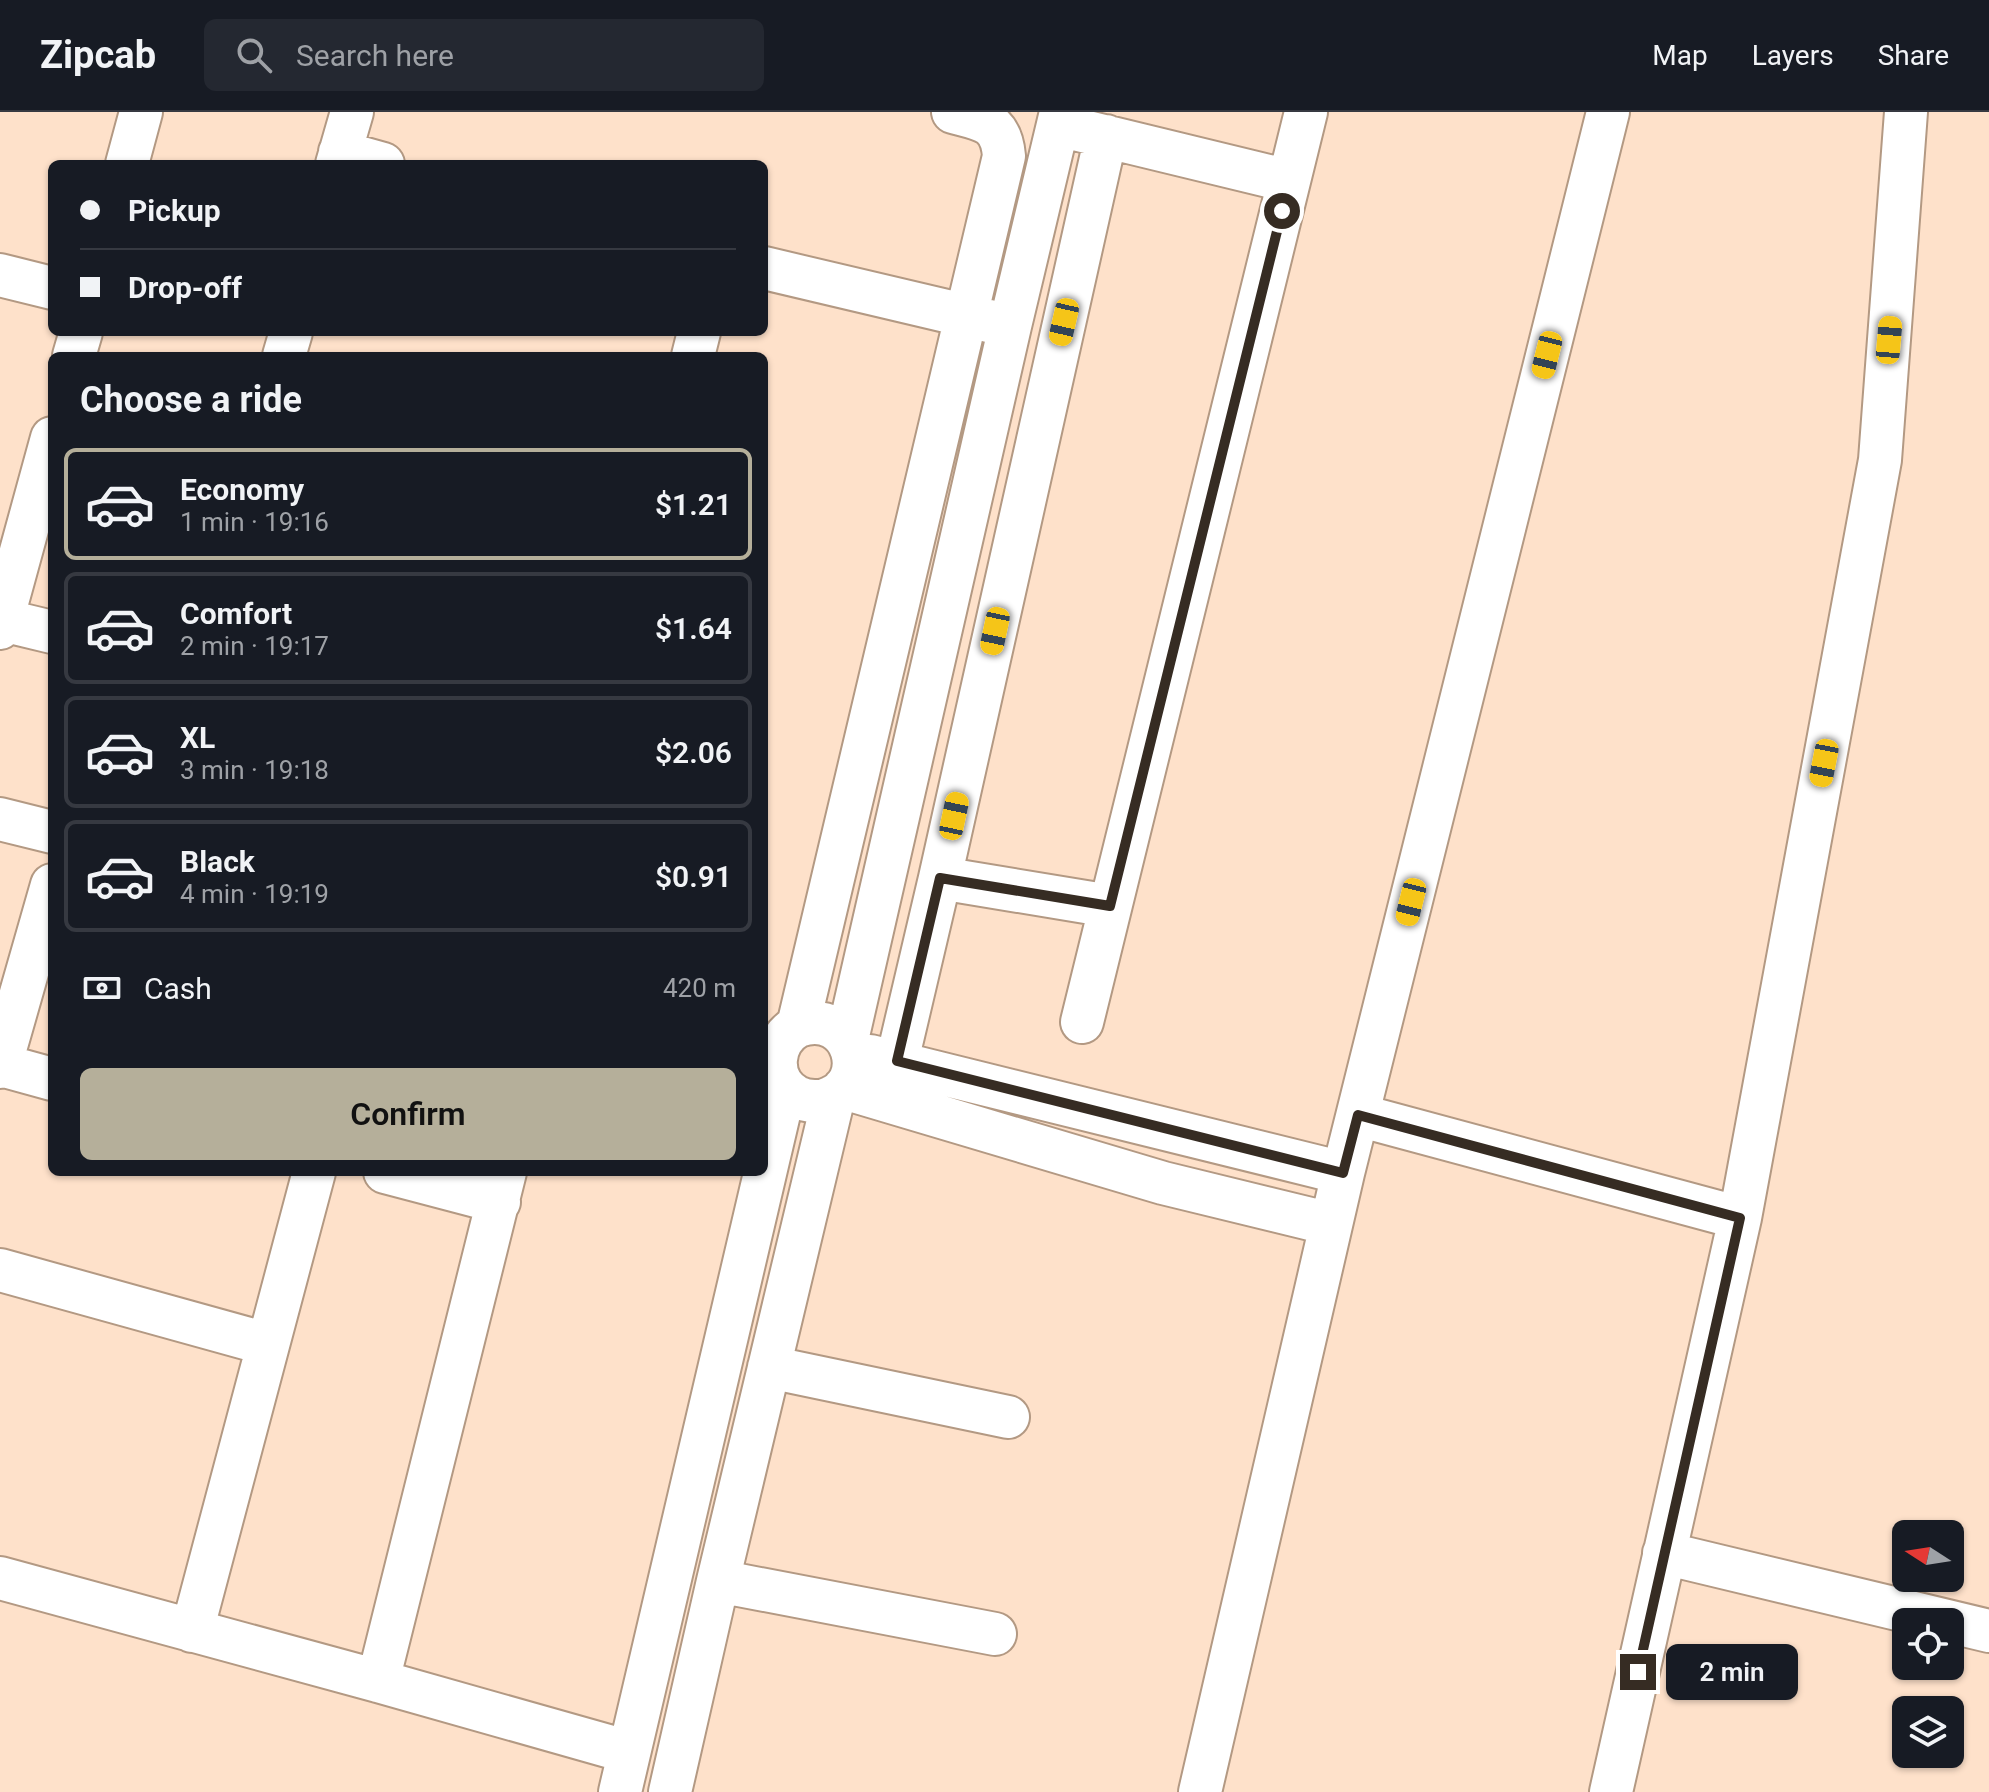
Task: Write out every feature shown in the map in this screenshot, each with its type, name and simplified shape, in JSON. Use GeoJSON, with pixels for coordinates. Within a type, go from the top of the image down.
{"type":"FeatureCollection","features":[{"type":"Feature","properties":{"kind":"street"},"geometry":{"type":"LineString","coordinates":[[128,160],[141,112]]}},
{"type":"Feature","properties":{"kind":"street"},"geometry":{"type":"LineString","coordinates":[[339,158],[352,112]]}},
{"type":"Feature","properties":{"kind":"street"},"geometry":{"type":"LineString","coordinates":[[768,1109],[776,1056],[1004,156],[1003,141],[990,123],[953,112]]}},
{"type":"Feature","properties":{"kind":"street"},"geometry":{"type":"LineString","coordinates":[[1082,1022],[1306,112]]}},
{"type":"Feature","properties":{"kind":"street"},"geometry":{"type":"LineString","coordinates":[[1200,1792],[1343,1173],[1608,112]]}},
{"type":"Feature","properties":{"kind":"street"},"geometry":{"type":"LineString","coordinates":[[1611,1792],[1740,1218],[1880,460],[1906,112]]}},
{"type":"Feature","properties":{"kind":"street"},"geometry":{"type":"LineString","coordinates":[[679,1790],[718,1581],[845,1069],[1010,326],[1060,118],[1106,136],[1289,181]]}},
{"type":"Feature","properties":{"kind":"street"},"geometry":{"type":"LineString","coordinates":[[897,1061],[1106,136]]}},
{"type":"Feature","properties":{"kind":"street"},"geometry":{"type":"LineString","coordinates":[[768,269],[1010,326]]}},
{"type":"Feature","properties":{"kind":"street"},"geometry":{"type":"LineString","coordinates":[[0,275],[48,287]]}},
{"type":"Feature","properties":{"kind":"street"},"geometry":{"type":"LineString","coordinates":[[48,453],[1,624],[48,631]]}},
{"type":"Feature","properties":{"kind":"street"},"geometry":{"type":"LineString","coordinates":[[0,819],[48,831]]}},
{"type":"Feature","properties":{"kind":"street"},"geometry":{"type":"LineString","coordinates":[[940,878],[1110,906]]}},
{"type":"Feature","properties":{"kind":"street"},"geometry":{"type":"LineString","coordinates":[[48,899],[0,1066],[48,1078]]}},
{"type":"Feature","properties":{"kind":"street"},"geometry":{"type":"LineString","coordinates":[[783,1028],[808,1023],[835,1027],[845,1069]]}},
{"type":"Feature","properties":{"kind":"street"},"geometry":{"type":"LineString","coordinates":[[775,1077],[799,1098],[817,1101],[845,1069],[897,1061],[1343,1173]]}},
{"type":"Feature","properties":{"kind":"street"},"geometry":{"type":"LineString","coordinates":[[845,1069],[1163,1183],[1331,1224]]}},
{"type":"Feature","properties":{"kind":"street"},"geometry":{"type":"LineString","coordinates":[[1358,1115],[1740,1218]]}},
{"type":"Feature","properties":{"kind":"street"},"geometry":{"type":"LineString","coordinates":[[192,1631],[313,1176]]}},
{"type":"Feature","properties":{"kind":"street"},"geometry":{"type":"LineString","coordinates":[[378,1681],[502,1187],[416,1176]]}},
{"type":"Feature","properties":{"kind":"street"},"geometry":{"type":"LineString","coordinates":[[0,1578],[378,1681],[624,1772],[753,1176]]}},
{"type":"Feature","properties":{"kind":"street"},"geometry":{"type":"LineString","coordinates":[[0,1270],[267,1344]]}},
{"type":"Feature","properties":{"kind":"street"},"geometry":{"type":"LineString","coordinates":[[769,1367],[1008,1417]]}},
{"type":"Feature","properties":{"kind":"street"},"geometry":{"type":"LineString","coordinates":[[1664,1553],[1989,1631]]}},
{"type":"Feature","properties":{"kind":"street"},"geometry":{"type":"LineString","coordinates":[[718,1581],[995,1634]]}},
{"type":"Feature","properties":{"kind":"route"},"geometry":{"type":"LineString","coordinates":[[1282,211],[1110,906],[940,878],[897,1061],[1343,1173],[1358,1115],[1740,1218],[1638,1672]]}}]}
